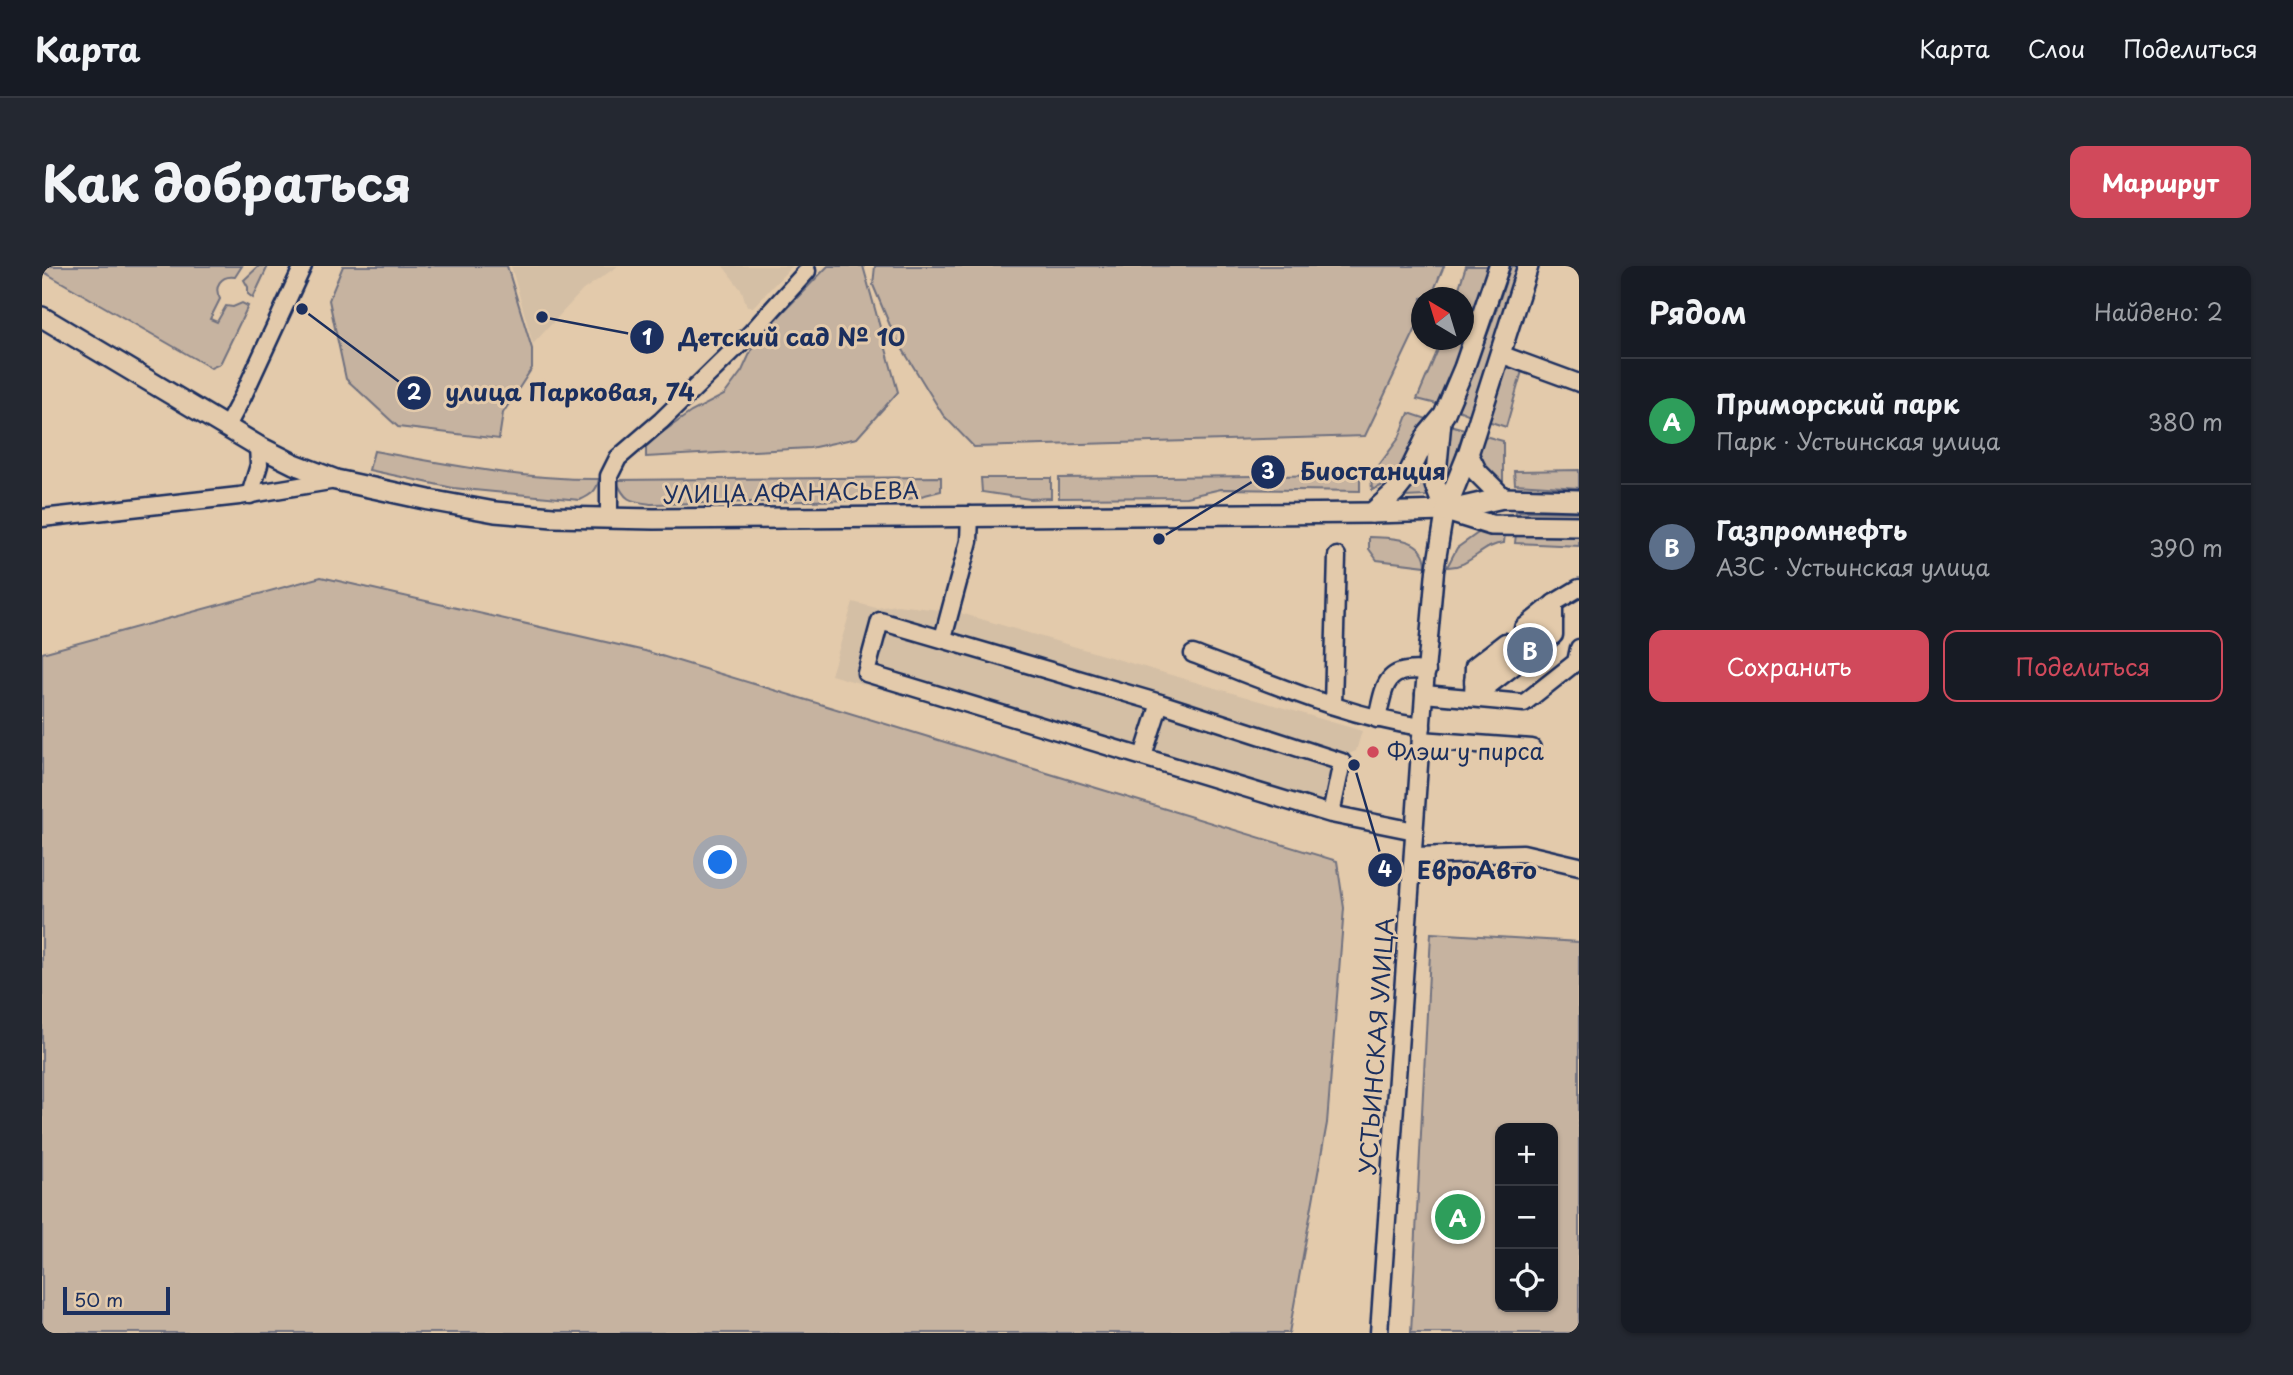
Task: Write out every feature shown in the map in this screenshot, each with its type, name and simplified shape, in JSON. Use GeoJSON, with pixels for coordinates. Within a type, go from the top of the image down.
{"type":"FeatureCollection","features":[{"type":"Feature","properties":{"kind":"main road"},"geometry":{"type":"LineString","coordinates":[[1445,511],[1435,485],[1441,421],[1464,368],[1499,266]]}},
{"type":"Feature","properties":{"kind":"main road"},"geometry":{"type":"LineString","coordinates":[[1445,511],[1468,454],[1528,266]]}},
{"type":"Feature","properties":{"kind":"main road","name":"УЛИЦА АФАНАСЬЕВА"},"geometry":{"type":"LineString","coordinates":[[42,317],[258,446],[295,464],[336,480],[495,512],[609,519],[1445,511]]}},
{"type":"Feature","properties":{"kind":"main road"},"geometry":{"type":"LineString","coordinates":[[1372,513],[1395,492],[1406,477],[1428,434],[1441,421]]}},
{"type":"Feature","properties":{"kind":"main road"},"geometry":{"type":"LineString","coordinates":[[1468,454],[1477,472],[1503,498]]}},
{"type":"Feature","properties":{"kind":"main road"},"geometry":{"type":"LineString","coordinates":[[1445,511],[1503,498],[1579,500]]}},
{"type":"Feature","properties":{"kind":"main road"},"geometry":{"type":"LineString","coordinates":[[1445,511],[1491,525],[1579,526]]}},
{"type":"Feature","properties":{"kind":"street"},"geometry":{"type":"LineString","coordinates":[[227,426],[303,266]]}},
{"type":"Feature","properties":{"kind":"street"},"geometry":{"type":"LineString","coordinates":[[609,519],[609,476],[618,458],[661,421],[751,333],[807,271]]}},
{"type":"Feature","properties":{"kind":"street"},"geometry":{"type":"LineString","coordinates":[[1500,354],[1579,383]]}},
{"type":"Feature","properties":{"kind":"street"},"geometry":{"type":"LineString","coordinates":[[250,495],[259,465],[258,446]]}},
{"type":"Feature","properties":{"kind":"street"},"geometry":{"type":"LineString","coordinates":[[42,517],[250,495],[336,480]]}},
{"type":"Feature","properties":{"kind":"street","name":"УСТЬИНСКАЯ УЛИЦА"},"geometry":{"type":"LineString","coordinates":[[1379,1333],[1424,694],[1435,571],[1445,511]]}},
{"type":"Feature","properties":{"kind":"street"},"geometry":{"type":"LineString","coordinates":[[943,638],[969,541],[970,515]]}},
{"type":"Feature","properties":{"kind":"street"},"geometry":{"type":"LineString","coordinates":[[1333,705],[1337,556]]}},
{"type":"Feature","properties":{"kind":"street"},"geometry":{"type":"LineString","coordinates":[[1554,611],[1554,635],[1530,638],[1554,611],[1579,588]]}},
{"type":"Feature","properties":{"kind":"street"},"geometry":{"type":"LineString","coordinates":[[1331,814],[1342,762],[1160,703],[880,621],[866,673],[1331,814],[1415,831]]}},
{"type":"Feature","properties":{"kind":"street"},"geometry":{"type":"LineString","coordinates":[[1424,694],[1442,695],[1473,690],[1524,703],[1576,662],[1579,648]]}},
{"type":"Feature","properties":{"kind":"street"},"geometry":{"type":"LineString","coordinates":[[1513,651],[1473,690],[1474,666],[1513,651]]}},
{"type":"Feature","properties":{"kind":"street"},"geometry":{"type":"LineString","coordinates":[[1193,654],[1421,734],[1532,748]]}},
{"type":"Feature","properties":{"kind":"street"},"geometry":{"type":"LineString","coordinates":[[1377,719],[1386,682],[1397,672],[1427,671]]}},
{"type":"Feature","properties":{"kind":"street"},"geometry":{"type":"LineString","coordinates":[[1143,756],[1160,703]]}},
{"type":"Feature","properties":{"kind":"street"},"geometry":{"type":"LineString","coordinates":[[1413,856],[1523,853],[1579,866]]}},
{"type":"Feature","properties":{"kind":"shaded area"},"geometry":{"type":"Polygon","coordinates":[[[42,266],[242,266],[235,277],[220,282],[217,290],[220,299],[210,319],[217,322],[226,306],[233,307],[242,303],[248,306],[220,364],[211,368],[42,271],[42,266]]]}},
{"type":"Feature","properties":{"kind":"shaded area"},"geometry":{"type":"Polygon","coordinates":[[[259,266],[268,266],[253,298],[248,294],[244,280],[259,266]]]}},
{"type":"Feature","properties":{"kind":"shaded area"},"geometry":{"type":"Polygon","coordinates":[[[343,266],[507,266],[532,349],[532,368],[503,413],[499,439],[398,427],[346,379],[329,300],[343,266]]]}},
{"type":"Feature","properties":{"kind":"shaded area"},"geometry":{"type":"Polygon","coordinates":[[[511,266],[618,266],[583,290],[533,344],[511,266]]]}},
{"type":"Feature","properties":{"kind":"shaded area"},"geometry":{"type":"Polygon","coordinates":[[[723,266],[792,266],[753,307],[747,307],[742,291],[723,266]]]}},
{"type":"Feature","properties":{"kind":"shaded area"},"geometry":{"type":"Polygon","coordinates":[[[828,266],[863,266],[898,392],[857,438],[810,448],[646,457],[646,444],[691,412],[724,395],[742,371],[756,340],[828,266]]]}},
{"type":"Feature","properties":{"kind":"shaded area"},"geometry":{"type":"Polygon","coordinates":[[[875,266],[1444,266],[1435,287],[1411,287],[1411,339],[1365,436],[974,447],[943,415],[894,335],[873,285],[875,266]]]}},
{"type":"Feature","properties":{"kind":"shaded area"},"geometry":{"type":"Polygon","coordinates":[[[1466,266],[1490,266],[1474,314],[1474,287],[1459,287],[1466,266]]]}},
{"type":"Feature","properties":{"kind":"shaded area"},"geometry":{"type":"Polygon","coordinates":[[[1511,266],[1518,266],[1470,415],[1458,410],[1511,266]]]}},
{"type":"Feature","properties":{"kind":"shaded area"},"geometry":{"type":"Polygon","coordinates":[[[1438,350],[1462,350],[1437,404],[1417,399],[1438,350]]]}},
{"type":"Feature","properties":{"kind":"shaded area"},"geometry":{"type":"Polygon","coordinates":[[[1508,367],[1522,371],[1506,427],[1485,420],[1501,374],[1508,367]]]}},
{"type":"Feature","properties":{"kind":"shaded area"},"geometry":{"type":"Polygon","coordinates":[[[1409,413],[1427,419],[1400,470],[1383,485],[1372,490],[1371,476],[1399,438],[1409,413]]]}},
{"type":"Feature","properties":{"kind":"shaded area"},"geometry":{"type":"Polygon","coordinates":[[[1450,425],[1464,429],[1446,488],[1442,481],[1450,425]]]}},
{"type":"Feature","properties":{"kind":"shaded area"},"geometry":{"type":"Polygon","coordinates":[[[1435,431],[1429,494],[1404,497],[1399,494],[1435,431]]]}},
{"type":"Feature","properties":{"kind":"shaded area"},"geometry":{"type":"Polygon","coordinates":[[[1481,435],[1503,441],[1503,484],[1490,476],[1483,464],[1481,435]]]}},
{"type":"Feature","properties":{"kind":"shaded area"},"geometry":{"type":"Polygon","coordinates":[[[374,451],[514,474],[599,479],[593,492],[580,500],[453,488],[369,470],[374,451]]]}},
{"type":"Feature","properties":{"kind":"shaded area"},"geometry":{"type":"Polygon","coordinates":[[[1579,470],[1579,488],[1515,484],[1514,471],[1579,470]]]}},
{"type":"Feature","properties":{"kind":"shaded area"},"geometry":{"type":"Polygon","coordinates":[[[1360,475],[1360,491],[1221,489],[1186,497],[1059,498],[1059,478],[1360,475]]]}},
{"type":"Feature","properties":{"kind":"shaded area"},"geometry":{"type":"Polygon","coordinates":[[[941,477],[941,491],[909,499],[651,504],[629,499],[616,480],[941,477]]]}},
{"type":"Feature","properties":{"kind":"shaded area"},"geometry":{"type":"Polygon","coordinates":[[[981,478],[1051,478],[1051,498],[1030,499],[982,492],[981,478]]]}},
{"type":"Feature","properties":{"kind":"shaded area"},"geometry":{"type":"Polygon","coordinates":[[[1516,511],[1579,512],[1579,518],[1515,516],[1516,511]]]}},
{"type":"Feature","properties":{"kind":"shaded area"},"geometry":{"type":"Polygon","coordinates":[[[1478,533],[1505,533],[1504,543],[1489,547],[1463,564],[1447,567],[1457,548],[1478,533]]]}},
{"type":"Feature","properties":{"kind":"shaded area"},"geometry":{"type":"Polygon","coordinates":[[[1516,534],[1579,534],[1579,546],[1515,543],[1516,534]]]}},
{"type":"Feature","properties":{"kind":"shaded area"},"geometry":{"type":"Polygon","coordinates":[[[1369,537],[1396,539],[1413,544],[1420,549],[1426,566],[1377,560],[1369,549],[1369,537]]]}},
{"type":"Feature","properties":{"kind":"shaded area"},"geometry":{"type":"Polygon","coordinates":[[[321,577],[645,651],[1337,861],[1344,908],[1327,1123],[1289,1333],[42,1333],[42,653],[321,577]]]}},
{"type":"Feature","properties":{"kind":"shaded area"},"geometry":{"type":"Polygon","coordinates":[[[853,602],[876,608],[897,605],[957,612],[1362,731],[1356,751],[1349,754],[1337,811],[1367,829],[831,675],[853,602]]]}},
{"type":"Feature","properties":{"kind":"shaded area"},"geometry":{"type":"Polygon","coordinates":[[[1431,933],[1579,942],[1579,1333],[1411,1333],[1431,933]]]}},
{"type":"Feature","properties":{"kind":"place","name":"улица Парковая, 74"},"geometry":{"type":"Point","coordinates":[302,309]}},
{"type":"Feature","properties":{"kind":"place","name":"Детский сад № 10"},"geometry":{"type":"Point","coordinates":[542,317]}},
{"type":"Feature","properties":{"kind":"place","name":"Биостанция"},"geometry":{"type":"Point","coordinates":[1159,539]}},
{"type":"Feature","properties":{"kind":"place","name":"Газпромнефть"},"geometry":{"type":"Point","coordinates":[1530,650]}},
{"type":"Feature","properties":{"kind":"place","name":"Флэш у пирса"},"geometry":{"type":"Point","coordinates":[1373,752]}},
{"type":"Feature","properties":{"kind":"place","name":"ЕвроАвто"},"geometry":{"type":"Point","coordinates":[1354,765]}},
{"type":"Feature","properties":{"kind":"place","name":"Приморский парк"},"geometry":{"type":"Point","coordinates":[1458,1217]}}]}
